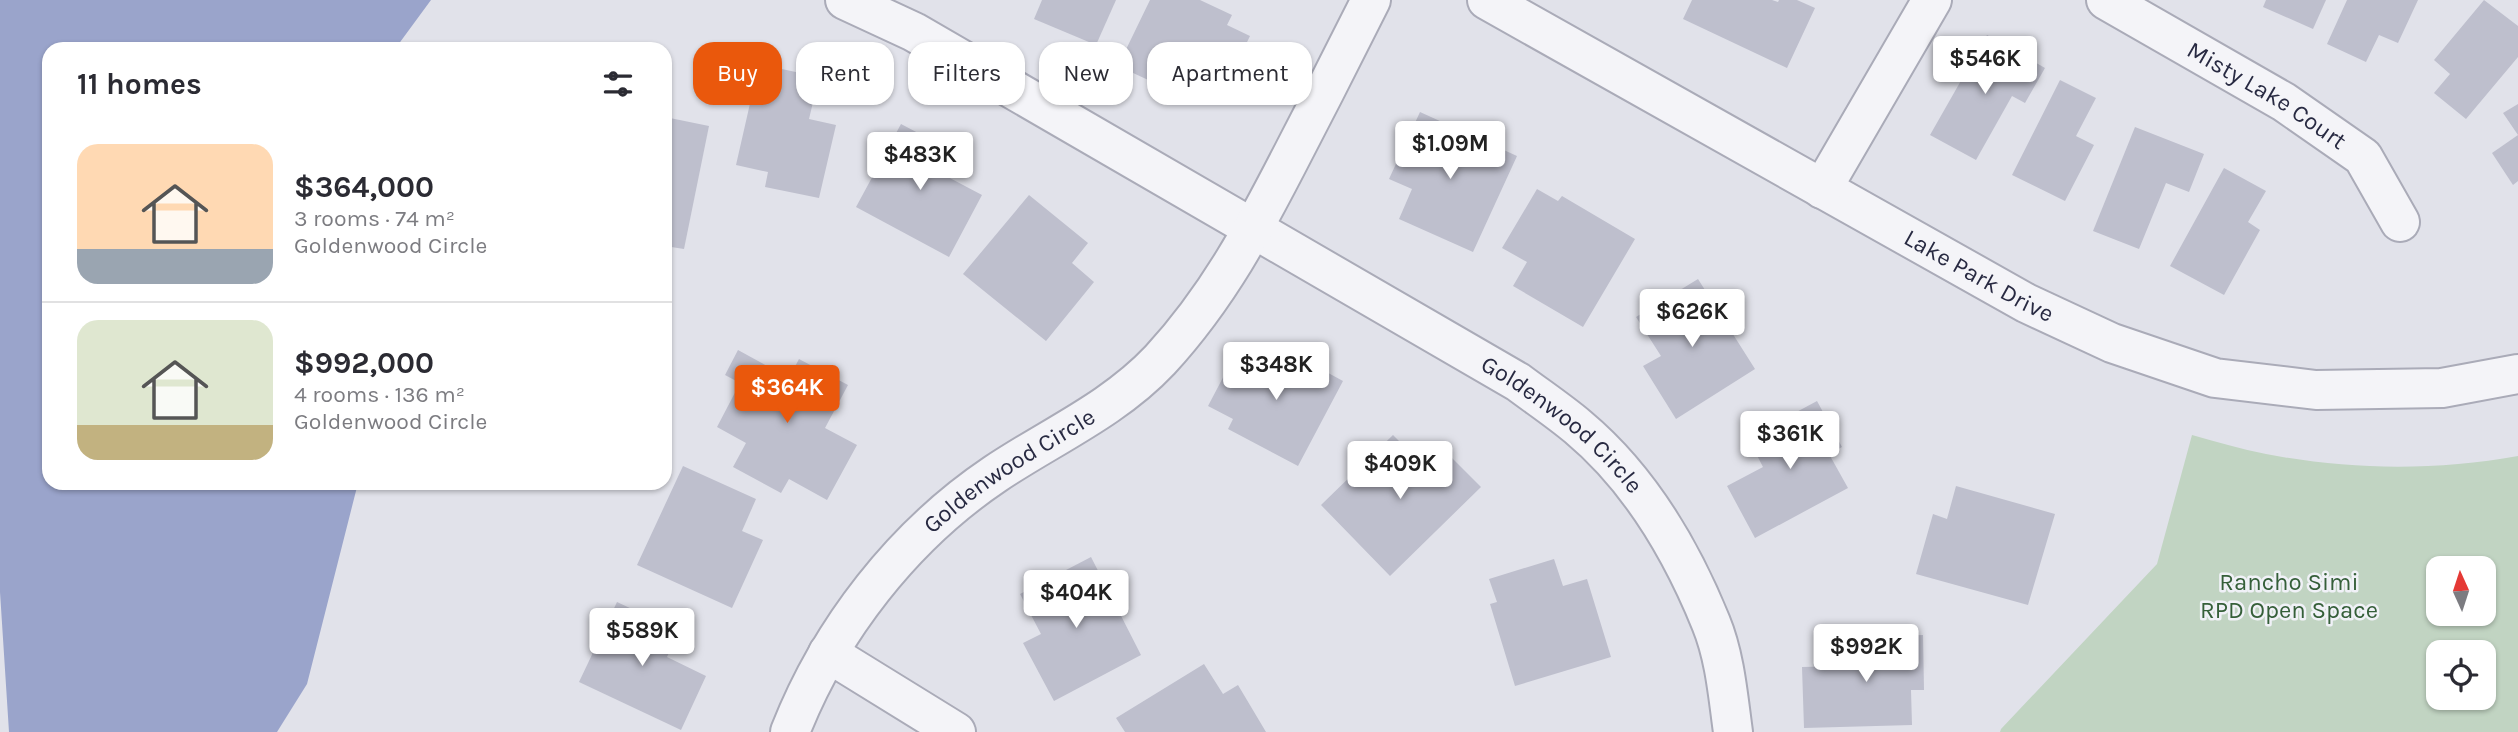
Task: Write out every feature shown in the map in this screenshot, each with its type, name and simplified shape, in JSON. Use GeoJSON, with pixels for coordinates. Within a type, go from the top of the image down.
{"type":"FeatureCollection","features":[{"type":"Feature","properties":{"kind":"street"},"geometry":{"type":"LineString","coordinates":[[845,0],[914,32],[1254,229]]}},
{"type":"Feature","properties":{"kind":"street","name":"Goldenwood Circle"},"geometry":{"type":"LineString","coordinates":[[790,732],[828,653],[883,575],[936,520],[994,475],[1100,411],[1158,361],[1212,297],[1254,229],[1371,0]]}},
{"type":"Feature","properties":{"kind":"street","name":"Lake Park Drive"},"geometry":{"type":"LineString","coordinates":[[1487,0],[2026,303],[2112,343],[2215,378],[2316,390],[2442,388],[2518,374]]}},
{"type":"Feature","properties":{"kind":"street"},"geometry":{"type":"LineString","coordinates":[[1822,189],[1931,0]]}},
{"type":"Feature","properties":{"kind":"street","name":"Misty Lake Court"},"geometry":{"type":"LineString","coordinates":[[2106,0],[2284,102],[2363,157],[2400,222]]}},
{"type":"Feature","properties":{"kind":"street","name":"Goldenwood Circle"},"geometry":{"type":"LineString","coordinates":[[1254,229],[1518,382],[1578,427],[1622,471],[1661,521],[1711,624],[1726,677],[1733,732]]}},
{"type":"Feature","properties":{"kind":"street"},"geometry":{"type":"LineString","coordinates":[[828,653],[956,732]]}},
{"type":"Feature","properties":{"kind":"green space","name":"Rancho Simi RPD Open Space"},"geometry":{"type":"Polygon","coordinates":[[[2192,435],[2266,454],[2360,466],[2455,464],[2518,456],[2518,732],[2000,732],[2157,564],[2192,435]]]}},
{"type":"Feature","properties":{"kind":"water"},"geometry":{"type":"Polygon","coordinates":[[[0,0],[431,0],[400,42],[42,42],[42,490],[356,490],[307,684],[277,732],[9,732],[0,592],[0,0]]]}},
{"type":"Feature","properties":{"kind":"building"},"geometry":{"type":"Polygon","coordinates":[[[1042,0],[1116,0],[1097,42],[1089,42],[1034,19],[1042,0]]]}},
{"type":"Feature","properties":{"kind":"building"},"geometry":{"type":"Polygon","coordinates":[[[1150,0],[1200,0],[1232,15],[1227,25],[1250,36],[1247,42],[1147,42],[1147,79],[1133,73],[1133,42],[1130,42],[1150,0]]]}},
{"type":"Feature","properties":{"kind":"building"},"geometry":{"type":"Polygon","coordinates":[[[1692,0],[1797,0],[1815,8],[1787,68],[1683,19],[1692,0]]]}},
{"type":"Feature","properties":{"kind":"building"},"geometry":{"type":"Polygon","coordinates":[[[2266,0],[2326,0],[2313,29],[2263,7],[2266,0]]]}},
{"type":"Feature","properties":{"kind":"building"},"geometry":{"type":"Polygon","coordinates":[[[2347,0],[2418,0],[2398,43],[2379,35],[2366,62],[2327,44],[2347,0]]]}},
{"type":"Feature","properties":{"kind":"building"},"geometry":{"type":"Polygon","coordinates":[[[2484,0],[2518,26],[2518,57],[2466,119],[2434,93],[2450,74],[2434,60],[2484,0]]]}},
{"type":"Feature","properties":{"kind":"building"},"geometry":{"type":"Polygon","coordinates":[[[1987,35],[2045,68],[2025,103],[2012,96],[1976,160],[1930,135],[1987,35]]]}},
{"type":"Feature","properties":{"kind":"building"},"geometry":{"type":"Polygon","coordinates":[[[782,69],[796,72],[796,105],[812,105],[809,119],[836,125],[819,198],[765,187],[768,172],[736,165],[750,105],[782,105],[782,69]]]}},
{"type":"Feature","properties":{"kind":"building"},"geometry":{"type":"Polygon","coordinates":[[[2060,80],[2096,98],[2076,136],[2094,145],[2065,201],[2012,175],[2060,80]]]}},
{"type":"Feature","properties":{"kind":"building"},"geometry":{"type":"Polygon","coordinates":[[[2518,104],[2518,135],[2503,113],[2518,104]]]}},
{"type":"Feature","properties":{"kind":"building"},"geometry":{"type":"Polygon","coordinates":[[[1420,112],[1517,156],[1473,252],[1399,219],[1412,189],[1389,179],[1420,112]]]}},
{"type":"Feature","properties":{"kind":"building"},"geometry":{"type":"Polygon","coordinates":[[[672,118],[709,126],[684,249],[672,247],[672,118]]]}},
{"type":"Feature","properties":{"kind":"building"},"geometry":{"type":"Polygon","coordinates":[[[901,124],[958,154],[946,176],[982,195],[949,257],[856,207],[901,124]]]}},
{"type":"Feature","properties":{"kind":"building"},"geometry":{"type":"Polygon","coordinates":[[[2135,127],[2204,154],[2189,192],[2166,183],[2139,249],[2093,231],[2135,127]]]}},
{"type":"Feature","properties":{"kind":"building"},"geometry":{"type":"Polygon","coordinates":[[[2518,135],[2518,181],[2513,185],[2492,153],[2518,135]]]}},
{"type":"Feature","properties":{"kind":"building"},"geometry":{"type":"Polygon","coordinates":[[[2224,168],[2266,191],[2248,222],[2260,230],[2224,295],[2170,266],[2224,168]]]}},
{"type":"Feature","properties":{"kind":"building"},"geometry":{"type":"Polygon","coordinates":[[[1537,189],[1558,201],[1562,196],[1635,239],[1583,327],[1513,286],[1527,262],[1502,248],[1537,189]]]}},
{"type":"Feature","properties":{"kind":"building"},"geometry":{"type":"Polygon","coordinates":[[[1029,195],[1088,243],[1072,263],[1094,282],[1046,341],[963,274],[1029,195]]]}},
{"type":"Feature","properties":{"kind":"building"},"geometry":{"type":"Polygon","coordinates":[[[1698,279],[1755,369],[1676,419],[1643,366],[1661,356],[1636,317],[1698,279]]]}},
{"type":"Feature","properties":{"kind":"building"},"geometry":{"type":"Polygon","coordinates":[[[1238,349],[1274,368],[1284,349],[1343,381],[1298,466],[1228,429],[1233,419],[1208,406],[1238,349]]]}},
{"type":"Feature","properties":{"kind":"building"},"geometry":{"type":"Polygon","coordinates":[[[738,350],[789,378],[799,359],[848,385],[825,428],[857,445],[827,500],[789,479],[781,493],[733,467],[746,443],[717,427],[740,383],[725,375],[738,350]]]}},
{"type":"Feature","properties":{"kind":"building"},"geometry":{"type":"Polygon","coordinates":[[[1817,401],[1842,447],[1829,454],[1848,488],[1755,538],[1727,486],[1763,467],[1748,438],[1817,401]]]}},
{"type":"Feature","properties":{"kind":"building"},"geometry":{"type":"Polygon","coordinates":[[[1393,435],[1417,459],[1435,441],[1481,487],[1390,576],[1321,505],[1393,435]]]}},
{"type":"Feature","properties":{"kind":"building"},"geometry":{"type":"Polygon","coordinates":[[[683,466],[756,499],[742,531],[763,540],[732,608],[637,565],[683,466]]]}},
{"type":"Feature","properties":{"kind":"building"},"geometry":{"type":"Polygon","coordinates":[[[1956,486],[2055,514],[2028,605],[1916,574],[1933,514],[1947,519],[1956,486]]]}},
{"type":"Feature","properties":{"kind":"building"},"geometry":{"type":"Polygon","coordinates":[[[1091,557],[1141,655],[1054,701],[1023,643],[1041,634],[1020,594],[1091,557]]]}},
{"type":"Feature","properties":{"kind":"building"},"geometry":{"type":"Polygon","coordinates":[[[1554,559],[1563,586],[1587,579],[1611,657],[1515,686],[1490,604],[1497,602],[1489,579],[1554,559]]]}},
{"type":"Feature","properties":{"kind":"building"},"geometry":{"type":"Polygon","coordinates":[[[617,602],[679,631],[667,657],[706,676],[681,730],[579,682],[617,602]]]}},
{"type":"Feature","properties":{"kind":"building"},"geometry":{"type":"Polygon","coordinates":[[[1923,635],[1924,690],[1911,690],[1912,725],[1804,728],[1802,667],[1844,666],[1843,637],[1923,635]]]}},
{"type":"Feature","properties":{"kind":"building"},"geometry":{"type":"Polygon","coordinates":[[[1204,664],[1223,694],[1238,685],[1266,732],[1125,732],[1116,718],[1204,664]]]}}]}
